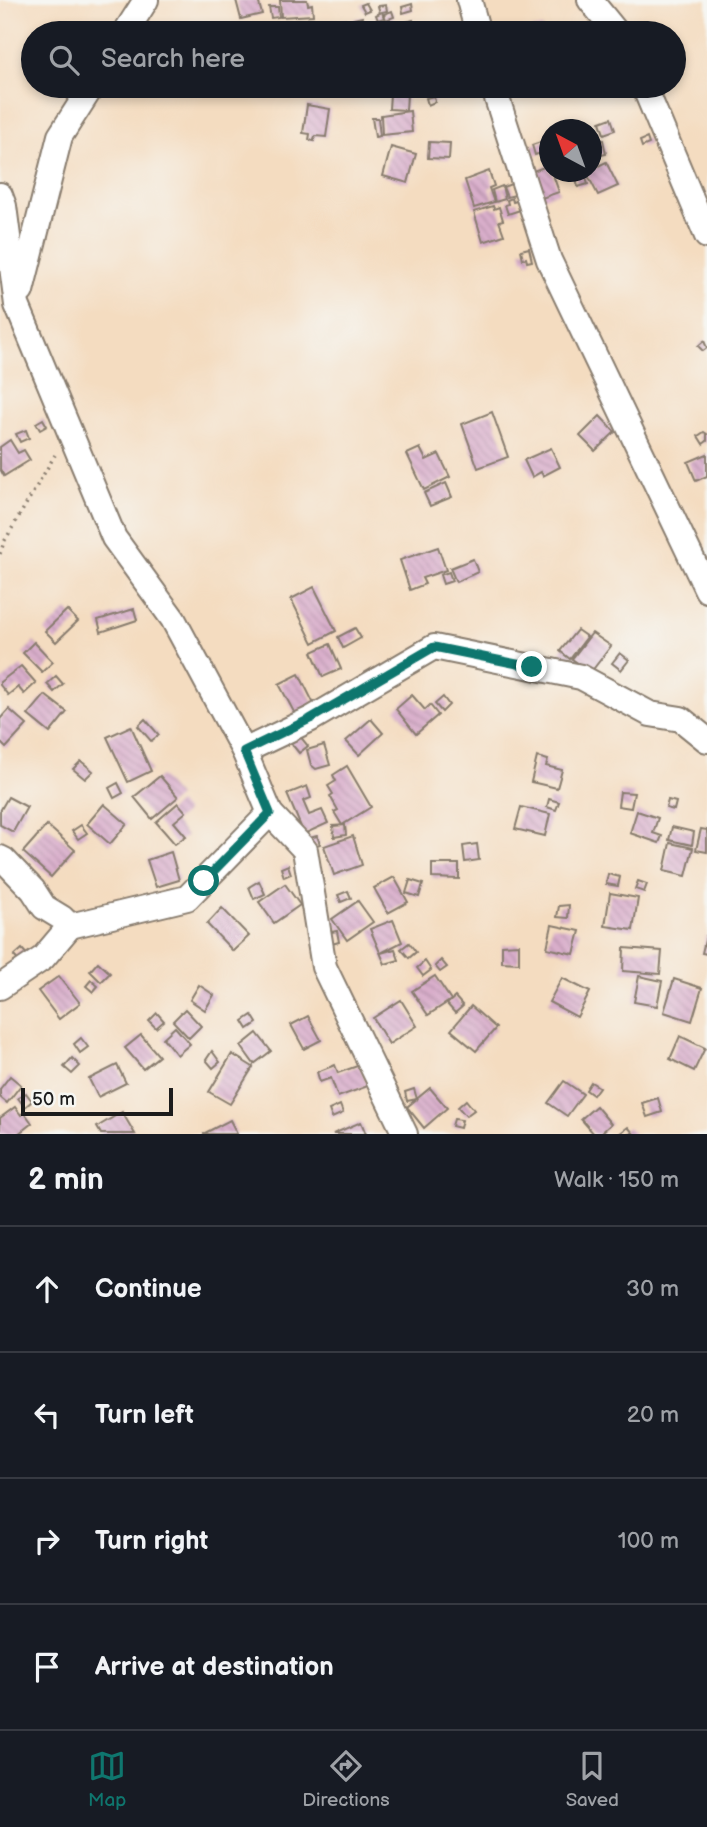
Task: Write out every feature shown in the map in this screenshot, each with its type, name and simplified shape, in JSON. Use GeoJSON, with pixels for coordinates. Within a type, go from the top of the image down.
{"type":"FeatureCollection","features":[{"type":"Feature","properties":{"kind":"street"},"geometry":{"type":"LineString","coordinates":[[133,21],[146,0]]}},
{"type":"Feature","properties":{"kind":"street"},"geometry":{"type":"LineString","coordinates":[[469,0],[475,21]]}},
{"type":"Feature","properties":{"kind":"street"},"geometry":{"type":"LineString","coordinates":[[590,0],[607,21]]}},
{"type":"Feature","properties":{"kind":"street"},"geometry":{"type":"LineString","coordinates":[[17,305],[61,136],[85,98]]}},
{"type":"Feature","properties":{"kind":"street"},"geometry":{"type":"LineString","coordinates":[[497,98],[549,260],[707,590]]}},
{"type":"Feature","properties":{"kind":"street"},"geometry":{"type":"LineString","coordinates":[[649,98],[707,236]]}},
{"type":"Feature","properties":{"kind":"street"},"geometry":{"type":"LineString","coordinates":[[0,195],[4,206],[17,305],[114,538],[173,619],[244,751],[270,813],[305,850],[324,967],[405,1134]]}},
{"type":"Feature","properties":{"kind":"street"},"geometry":{"type":"LineString","coordinates":[[244,751],[310,719],[434,647],[581,677],[650,714],[681,719],[707,740]]}},
{"type":"Feature","properties":{"kind":"street"},"geometry":{"type":"LineString","coordinates":[[0,987],[43,958],[70,926],[187,898],[270,813]]}},
{"type":"Feature","properties":{"kind":"street"},"geometry":{"type":"LineString","coordinates":[[0,858],[33,890],[44,906],[70,926]]}},
{"type":"Feature","properties":{"kind":"path"},"geometry":{"type":"LineString","coordinates":[[0,554],[4,542],[69,430]]}},
{"type":"Feature","properties":{"kind":"building"},"geometry":{"type":"Polygon","coordinates":[[[236,0],[258,0],[262,14],[241,19],[236,0]]]}},
{"type":"Feature","properties":{"kind":"building"},"geometry":{"type":"Polygon","coordinates":[[[280,0],[307,0],[308,5],[312,4],[313,15],[281,17],[280,0]]]}},
{"type":"Feature","properties":{"kind":"building"},"geometry":{"type":"Polygon","coordinates":[[[366,3],[370,10],[365,12],[361,5],[366,3]]]}},
{"type":"Feature","properties":{"kind":"building"},"geometry":{"type":"Polygon","coordinates":[[[412,4],[413,10],[403,13],[402,7],[412,4]]]}},
{"type":"Feature","properties":{"kind":"building"},"geometry":{"type":"Polygon","coordinates":[[[386,5],[387,11],[382,12],[384,18],[378,20],[378,6],[386,5]]]}},
{"type":"Feature","properties":{"kind":"building"},"geometry":{"type":"Polygon","coordinates":[[[269,7],[278,7],[279,17],[271,18],[269,7]]]}},
{"type":"Feature","properties":{"kind":"building"},"geometry":{"type":"Polygon","coordinates":[[[392,11],[394,17],[386,20],[384,14],[392,11]]]}},
{"type":"Feature","properties":{"kind":"building"},"geometry":{"type":"Polygon","coordinates":[[[390,98],[407,98],[406,110],[389,109],[390,98]]]}},
{"type":"Feature","properties":{"kind":"building"},"geometry":{"type":"Polygon","coordinates":[[[426,98],[434,98],[435,102],[428,105],[426,98]]]}},
{"type":"Feature","properties":{"kind":"building"},"geometry":{"type":"Polygon","coordinates":[[[307,105],[330,109],[326,137],[315,136],[314,141],[309,140],[310,134],[303,133],[307,105]]]}},
{"type":"Feature","properties":{"kind":"building"},"geometry":{"type":"Polygon","coordinates":[[[410,111],[412,132],[382,135],[381,115],[410,111]]]}},
{"type":"Feature","properties":{"kind":"building"},"geometry":{"type":"Polygon","coordinates":[[[372,118],[378,118],[380,136],[375,137],[372,118]]]}},
{"type":"Feature","properties":{"kind":"building"},"geometry":{"type":"Polygon","coordinates":[[[611,118],[615,130],[604,134],[602,121],[611,118]]]}},
{"type":"Feature","properties":{"kind":"building"},"geometry":{"type":"Polygon","coordinates":[[[647,138],[649,144],[642,147],[640,141],[647,138]]]}},
{"type":"Feature","properties":{"kind":"building"},"geometry":{"type":"Polygon","coordinates":[[[602,140],[606,154],[602,155],[602,140]]]}},
{"type":"Feature","properties":{"kind":"building"},"geometry":{"type":"Polygon","coordinates":[[[429,142],[450,143],[449,159],[428,158],[429,142]]]}},
{"type":"Feature","properties":{"kind":"building"},"geometry":{"type":"Polygon","coordinates":[[[539,143],[539,154],[535,155],[532,145],[539,143]]]}},
{"type":"Feature","properties":{"kind":"building"},"geometry":{"type":"Polygon","coordinates":[[[391,147],[416,154],[408,183],[383,176],[391,147]]]}},
{"type":"Feature","properties":{"kind":"building"},"geometry":{"type":"Polygon","coordinates":[[[606,162],[618,186],[598,195],[591,182],[602,182],[602,164],[606,162]]]}},
{"type":"Feature","properties":{"kind":"building"},"geometry":{"type":"Polygon","coordinates":[[[539,169],[539,182],[556,182],[559,192],[536,200],[527,173],[539,169]]]}},
{"type":"Feature","properties":{"kind":"building"},"geometry":{"type":"Polygon","coordinates":[[[489,171],[494,186],[489,188],[494,202],[474,208],[465,180],[489,171]]]}},
{"type":"Feature","properties":{"kind":"building"},"geometry":{"type":"Polygon","coordinates":[[[577,182],[587,182],[588,184],[578,187],[577,182]]]}},
{"type":"Feature","properties":{"kind":"building"},"geometry":{"type":"Polygon","coordinates":[[[511,184],[515,195],[507,197],[503,187],[511,184]]]}},
{"type":"Feature","properties":{"kind":"building"},"geometry":{"type":"Polygon","coordinates":[[[502,186],[505,199],[495,202],[492,190],[502,186]]]}},
{"type":"Feature","properties":{"kind":"building"},"geometry":{"type":"Polygon","coordinates":[[[512,198],[513,202],[517,201],[520,210],[508,214],[505,205],[508,204],[507,200],[512,198]]]}},
{"type":"Feature","properties":{"kind":"building"},"geometry":{"type":"Polygon","coordinates":[[[493,206],[494,209],[499,207],[503,220],[499,221],[504,235],[483,242],[474,212],[493,206]]]}},
{"type":"Feature","properties":{"kind":"building"},"geometry":{"type":"Polygon","coordinates":[[[529,248],[532,261],[527,262],[526,258],[523,259],[521,250],[529,248]]]}},
{"type":"Feature","properties":{"kind":"building"},"geometry":{"type":"Polygon","coordinates":[[[704,341],[707,348],[703,351],[698,346],[704,341]]]}},
{"type":"Feature","properties":{"kind":"building"},"geometry":{"type":"Polygon","coordinates":[[[492,412],[508,457],[478,468],[462,424],[492,412]]]}},
{"type":"Feature","properties":{"kind":"building"},"geometry":{"type":"Polygon","coordinates":[[[600,416],[615,432],[595,451],[580,436],[600,416]]]}},
{"type":"Feature","properties":{"kind":"building"},"geometry":{"type":"Polygon","coordinates":[[[43,419],[47,426],[40,430],[36,423],[43,419]]]}},
{"type":"Feature","properties":{"kind":"building"},"geometry":{"type":"Polygon","coordinates":[[[26,430],[29,438],[20,442],[16,434],[26,430]]]}},
{"type":"Feature","properties":{"kind":"building"},"geometry":{"type":"Polygon","coordinates":[[[704,432],[707,434],[707,441],[703,444],[698,436],[704,432]]]}},
{"type":"Feature","properties":{"kind":"building"},"geometry":{"type":"Polygon","coordinates":[[[10,440],[18,453],[24,450],[30,460],[4,476],[0,469],[0,447],[10,440]]]}},
{"type":"Feature","properties":{"kind":"building"},"geometry":{"type":"Polygon","coordinates":[[[420,448],[426,460],[439,454],[450,477],[424,490],[407,454],[420,448]]]}},
{"type":"Feature","properties":{"kind":"building"},"geometry":{"type":"Polygon","coordinates":[[[551,448],[560,467],[543,476],[541,472],[532,477],[524,460],[551,448]]]}},
{"type":"Feature","properties":{"kind":"building"},"geometry":{"type":"Polygon","coordinates":[[[707,454],[707,476],[696,481],[688,462],[707,454]]]}},
{"type":"Feature","properties":{"kind":"building"},"geometry":{"type":"Polygon","coordinates":[[[446,483],[452,497],[430,506],[424,493],[446,483]]]}},
{"type":"Feature","properties":{"kind":"building"},"geometry":{"type":"Polygon","coordinates":[[[438,547],[446,570],[422,578],[425,584],[410,590],[400,560],[438,547]]]}},
{"type":"Feature","properties":{"kind":"building"},"geometry":{"type":"Polygon","coordinates":[[[473,559],[478,572],[456,582],[450,568],[473,559]]]}},
{"type":"Feature","properties":{"kind":"building"},"geometry":{"type":"Polygon","coordinates":[[[449,572],[452,581],[443,584],[440,575],[449,572]]]}},
{"type":"Feature","properties":{"kind":"building"},"geometry":{"type":"Polygon","coordinates":[[[314,587],[336,631],[313,643],[291,599],[314,587]]]}},
{"type":"Feature","properties":{"kind":"building"},"geometry":{"type":"Polygon","coordinates":[[[134,609],[137,620],[101,632],[98,620],[134,609]]]}},
{"type":"Feature","properties":{"kind":"building"},"geometry":{"type":"Polygon","coordinates":[[[67,610],[78,621],[56,642],[45,631],[67,610]]]}},
{"type":"Feature","properties":{"kind":"building"},"geometry":{"type":"Polygon","coordinates":[[[355,628],[361,638],[343,648],[338,637],[355,628]]]}},
{"type":"Feature","properties":{"kind":"building"},"geometry":{"type":"Polygon","coordinates":[[[577,630],[587,637],[570,659],[560,651],[577,630]]]}},
{"type":"Feature","properties":{"kind":"building"},"geometry":{"type":"Polygon","coordinates":[[[592,633],[611,646],[591,672],[572,659],[592,633]]]}},
{"type":"Feature","properties":{"kind":"building"},"geometry":{"type":"Polygon","coordinates":[[[34,642],[53,662],[42,672],[23,653],[34,642]]]}},
{"type":"Feature","properties":{"kind":"building"},"geometry":{"type":"Polygon","coordinates":[[[330,644],[341,669],[323,677],[312,652],[330,644]]]}},
{"type":"Feature","properties":{"kind":"building"},"geometry":{"type":"Polygon","coordinates":[[[620,653],[629,660],[621,670],[612,663],[620,653]]]}},
{"type":"Feature","properties":{"kind":"building"},"geometry":{"type":"Polygon","coordinates":[[[21,666],[36,683],[24,694],[18,687],[8,695],[0,682],[21,666]]]}},
{"type":"Feature","properties":{"kind":"building"},"geometry":{"type":"Polygon","coordinates":[[[299,674],[314,704],[295,714],[279,684],[299,674]]]}},
{"type":"Feature","properties":{"kind":"building"},"geometry":{"type":"Polygon","coordinates":[[[56,676],[63,684],[54,692],[47,684],[56,676]]]}},
{"type":"Feature","properties":{"kind":"building"},"geometry":{"type":"Polygon","coordinates":[[[45,695],[67,712],[50,733],[28,715],[45,695]]]}},
{"type":"Feature","properties":{"kind":"building"},"geometry":{"type":"Polygon","coordinates":[[[412,695],[425,710],[430,705],[438,715],[416,734],[396,709],[412,695]]]}},
{"type":"Feature","properties":{"kind":"building"},"geometry":{"type":"Polygon","coordinates":[[[443,697],[449,705],[442,712],[435,704],[443,697]]]}},
{"type":"Feature","properties":{"kind":"building"},"geometry":{"type":"Polygon","coordinates":[[[9,709],[27,725],[6,748],[0,742],[0,719],[9,709]]]}},
{"type":"Feature","properties":{"kind":"building"},"geometry":{"type":"Polygon","coordinates":[[[145,719],[159,735],[151,741],[138,726],[145,719]]]}},
{"type":"Feature","properties":{"kind":"building"},"geometry":{"type":"Polygon","coordinates":[[[371,719],[383,733],[359,755],[346,741],[371,719]]]}},
{"type":"Feature","properties":{"kind":"building"},"geometry":{"type":"Polygon","coordinates":[[[131,726],[151,771],[128,782],[107,737],[131,726]]]}},
{"type":"Feature","properties":{"kind":"building"},"geometry":{"type":"Polygon","coordinates":[[[299,735],[308,746],[299,753],[290,742],[299,735]]]}},
{"type":"Feature","properties":{"kind":"building"},"geometry":{"type":"Polygon","coordinates":[[[324,745],[330,765],[316,769],[311,765],[307,750],[324,745]]]}},
{"type":"Feature","properties":{"kind":"building"},"geometry":{"type":"Polygon","coordinates":[[[537,757],[548,760],[546,766],[562,770],[557,788],[531,782],[537,757]]]}},
{"type":"Feature","properties":{"kind":"building"},"geometry":{"type":"Polygon","coordinates":[[[81,761],[93,771],[85,779],[73,769],[81,761]]]}},
{"type":"Feature","properties":{"kind":"building"},"geometry":{"type":"Polygon","coordinates":[[[347,766],[371,807],[342,825],[334,812],[338,810],[328,786],[336,781],[333,775],[347,766]]]}},
{"type":"Feature","properties":{"kind":"building"},"geometry":{"type":"Polygon","coordinates":[[[160,776],[178,797],[152,819],[134,797],[160,776]]]}},
{"type":"Feature","properties":{"kind":"building"},"geometry":{"type":"Polygon","coordinates":[[[118,783],[123,793],[114,798],[109,788],[118,783]]]}},
{"type":"Feature","properties":{"kind":"building"},"geometry":{"type":"Polygon","coordinates":[[[307,786],[311,798],[303,801],[309,815],[322,810],[328,823],[304,834],[287,794],[307,786]]]}},
{"type":"Feature","properties":{"kind":"building"},"geometry":{"type":"Polygon","coordinates":[[[620,792],[634,793],[631,808],[618,806],[620,792]]]}},
{"type":"Feature","properties":{"kind":"building"},"geometry":{"type":"Polygon","coordinates":[[[8,797],[27,807],[13,832],[0,825],[0,811],[8,797]]]}},
{"type":"Feature","properties":{"kind":"building"},"geometry":{"type":"Polygon","coordinates":[[[549,799],[559,802],[556,810],[547,807],[549,799]]]}},
{"type":"Feature","properties":{"kind":"building"},"geometry":{"type":"Polygon","coordinates":[[[668,800],[676,802],[674,810],[666,808],[668,800]]]}},
{"type":"Feature","properties":{"kind":"building"},"geometry":{"type":"Polygon","coordinates":[[[178,803],[186,812],[174,822],[186,836],[175,844],[156,822],[178,803]]]}},
{"type":"Feature","properties":{"kind":"building"},"geometry":{"type":"Polygon","coordinates":[[[104,804],[127,824],[110,844],[87,824],[104,804]]]}},
{"type":"Feature","properties":{"kind":"building"},"geometry":{"type":"Polygon","coordinates":[[[521,807],[550,814],[545,836],[515,829],[521,807]]]}},
{"type":"Feature","properties":{"kind":"building"},"geometry":{"type":"Polygon","coordinates":[[[637,811],[658,818],[653,833],[662,836],[659,843],[630,833],[637,811]]]}},
{"type":"Feature","properties":{"kind":"building"},"geometry":{"type":"Polygon","coordinates":[[[47,825],[75,850],[51,877],[23,852],[47,825]]]}},
{"type":"Feature","properties":{"kind":"building"},"geometry":{"type":"Polygon","coordinates":[[[81,825],[87,833],[78,839],[72,831],[81,825]]]}},
{"type":"Feature","properties":{"kind":"building"},"geometry":{"type":"Polygon","coordinates":[[[345,825],[346,835],[334,837],[333,826],[345,825]]]}},
{"type":"Feature","properties":{"kind":"building"},"geometry":{"type":"Polygon","coordinates":[[[672,827],[694,832],[692,845],[669,840],[672,827]]]}},
{"type":"Feature","properties":{"kind":"building"},"geometry":{"type":"Polygon","coordinates":[[[701,829],[707,830],[707,852],[696,850],[701,829]]]}},
{"type":"Feature","properties":{"kind":"building"},"geometry":{"type":"Polygon","coordinates":[[[317,836],[320,844],[309,848],[306,839],[317,836]]]}},
{"type":"Feature","properties":{"kind":"building"},"geometry":{"type":"Polygon","coordinates":[[[353,836],[362,865],[334,875],[324,846],[353,836]]]}},
{"type":"Feature","properties":{"kind":"building"},"geometry":{"type":"Polygon","coordinates":[[[670,843],[693,848],[686,876],[664,871],[670,843]]]}},
{"type":"Feature","properties":{"kind":"building"},"geometry":{"type":"Polygon","coordinates":[[[477,844],[479,860],[465,862],[463,846],[477,844]]]}},
{"type":"Feature","properties":{"kind":"building"},"geometry":{"type":"Polygon","coordinates":[[[171,852],[179,880],[156,887],[147,860],[171,852]]]}},
{"type":"Feature","properties":{"kind":"building"},"geometry":{"type":"Polygon","coordinates":[[[432,864],[459,864],[459,879],[432,878],[432,864]]]}},
{"type":"Feature","properties":{"kind":"building"},"geometry":{"type":"Polygon","coordinates":[[[288,865],[291,874],[284,877],[281,868],[288,865]]]}},
{"type":"Feature","properties":{"kind":"building"},"geometry":{"type":"Polygon","coordinates":[[[608,874],[620,877],[618,886],[606,884],[608,874]]]}},
{"type":"Feature","properties":{"kind":"building"},"geometry":{"type":"Polygon","coordinates":[[[394,877],[408,902],[388,913],[374,888],[394,877]]]}},
{"type":"Feature","properties":{"kind":"building"},"geometry":{"type":"Polygon","coordinates":[[[410,880],[423,884],[419,897],[406,893],[410,880]]]}},
{"type":"Feature","properties":{"kind":"building"},"geometry":{"type":"Polygon","coordinates":[[[259,881],[265,894],[254,899],[249,887],[259,881]]]}},
{"type":"Feature","properties":{"kind":"building"},"geometry":{"type":"Polygon","coordinates":[[[638,881],[647,884],[644,892],[635,889],[638,881]]]}},
{"type":"Feature","properties":{"kind":"building"},"geometry":{"type":"Polygon","coordinates":[[[285,884],[300,905],[274,923],[259,902],[285,884]]]}},
{"type":"Feature","properties":{"kind":"building"},"geometry":{"type":"Polygon","coordinates":[[[348,891],[351,898],[341,902],[338,895],[348,891]]]}},
{"type":"Feature","properties":{"kind":"building"},"geometry":{"type":"Polygon","coordinates":[[[610,893],[638,898],[633,930],[605,926],[610,893]]]}},
{"type":"Feature","properties":{"kind":"building"},"geometry":{"type":"Polygon","coordinates":[[[358,901],[373,922],[347,940],[332,919],[358,901]]]}},
{"type":"Feature","properties":{"kind":"building"},"geometry":{"type":"Polygon","coordinates":[[[569,905],[568,918],[557,917],[559,906],[569,905]]]}},
{"type":"Feature","properties":{"kind":"building"},"geometry":{"type":"Polygon","coordinates":[[[222,908],[249,936],[233,951],[207,924],[222,908]]]}},
{"type":"Feature","properties":{"kind":"building"},"geometry":{"type":"Polygon","coordinates":[[[393,920],[402,942],[381,953],[395,949],[399,960],[385,964],[370,929],[393,920]]]}},
{"type":"Feature","properties":{"kind":"building"},"geometry":{"type":"Polygon","coordinates":[[[552,925],[580,931],[574,954],[547,948],[552,925]]]}},
{"type":"Feature","properties":{"kind":"building"},"geometry":{"type":"Polygon","coordinates":[[[337,931],[339,942],[328,945],[326,933],[337,931]]]}},
{"type":"Feature","properties":{"kind":"building"},"geometry":{"type":"Polygon","coordinates":[[[707,936],[707,954],[702,953],[707,936]]]}},
{"type":"Feature","properties":{"kind":"building"},"geometry":{"type":"Polygon","coordinates":[[[409,943],[416,952],[409,958],[401,949],[409,943]]]}},
{"type":"Feature","properties":{"kind":"building"},"geometry":{"type":"Polygon","coordinates":[[[519,944],[519,963],[502,962],[502,945],[519,944]]]}},
{"type":"Feature","properties":{"kind":"building"},"geometry":{"type":"Polygon","coordinates":[[[624,948],[662,951],[660,974],[623,971],[624,948]]]}},
{"type":"Feature","properties":{"kind":"building"},"geometry":{"type":"Polygon","coordinates":[[[22,949],[29,957],[21,964],[14,956],[22,949]]]}},
{"type":"Feature","properties":{"kind":"building"},"geometry":{"type":"Polygon","coordinates":[[[441,960],[447,967],[440,972],[435,966],[441,960]]]}},
{"type":"Feature","properties":{"kind":"building"},"geometry":{"type":"Polygon","coordinates":[[[425,961],[431,970],[423,976],[417,968],[425,961]]]}},
{"type":"Feature","properties":{"kind":"building"},"geometry":{"type":"Polygon","coordinates":[[[98,962],[110,973],[101,982],[90,971],[98,962]]]}},
{"type":"Feature","properties":{"kind":"building"},"geometry":{"type":"Polygon","coordinates":[[[59,976],[80,1003],[59,1019],[38,991],[59,976]]]}},
{"type":"Feature","properties":{"kind":"building"},"geometry":{"type":"Polygon","coordinates":[[[435,976],[451,1000],[428,1015],[412,991],[435,976]]]}},
{"type":"Feature","properties":{"kind":"building"},"geometry":{"type":"Polygon","coordinates":[[[639,976],[662,981],[657,1006],[634,1002],[639,976]]]}},
{"type":"Feature","properties":{"kind":"building"},"geometry":{"type":"Polygon","coordinates":[[[562,978],[590,992],[577,1017],[549,1002],[562,978]]]}},
{"type":"Feature","properties":{"kind":"building"},"geometry":{"type":"Polygon","coordinates":[[[674,979],[702,988],[692,1021],[664,1012],[674,979]]]}},
{"type":"Feature","properties":{"kind":"building"},"geometry":{"type":"Polygon","coordinates":[[[91,980],[98,986],[93,992],[86,986],[91,980]]]}},
{"type":"Feature","properties":{"kind":"building"},"geometry":{"type":"Polygon","coordinates":[[[199,985],[214,995],[205,1010],[190,1000],[199,985]]]}},
{"type":"Feature","properties":{"kind":"building"},"geometry":{"type":"Polygon","coordinates":[[[455,997],[463,1006],[455,1013],[447,1004],[455,997]]]}},
{"type":"Feature","properties":{"kind":"building"},"geometry":{"type":"Polygon","coordinates":[[[401,1000],[417,1026],[389,1044],[373,1018],[401,1000]]]}},
{"type":"Feature","properties":{"kind":"building"},"geometry":{"type":"Polygon","coordinates":[[[471,1006],[496,1028],[476,1051],[451,1030],[471,1006]]]}},
{"type":"Feature","properties":{"kind":"building"},"geometry":{"type":"Polygon","coordinates":[[[185,1009],[201,1026],[189,1038],[173,1021],[185,1009]]]}},
{"type":"Feature","properties":{"kind":"building"},"geometry":{"type":"Polygon","coordinates":[[[157,1013],[164,1021],[156,1028],[149,1021],[157,1013]]]}},
{"type":"Feature","properties":{"kind":"building"},"geometry":{"type":"Polygon","coordinates":[[[252,1015],[257,1023],[248,1029],[243,1021],[252,1015]]]}},
{"type":"Feature","properties":{"kind":"building"},"geometry":{"type":"Polygon","coordinates":[[[308,1016],[321,1040],[304,1049],[291,1025],[308,1016]]]}},
{"type":"Feature","properties":{"kind":"building"},"geometry":{"type":"Polygon","coordinates":[[[175,1027],[190,1044],[177,1055],[163,1038],[175,1027]]]}},
{"type":"Feature","properties":{"kind":"building"},"geometry":{"type":"Polygon","coordinates":[[[257,1033],[271,1051],[254,1064],[241,1046],[257,1033]]]}},
{"type":"Feature","properties":{"kind":"building"},"geometry":{"type":"Polygon","coordinates":[[[141,1035],[159,1056],[143,1069],[125,1048],[141,1035]]]}},
{"type":"Feature","properties":{"kind":"building"},"geometry":{"type":"Polygon","coordinates":[[[680,1036],[705,1048],[694,1071],[670,1059],[680,1036]]]}},
{"type":"Feature","properties":{"kind":"building"},"geometry":{"type":"Polygon","coordinates":[[[81,1038],[88,1047],[80,1053],[74,1044],[81,1038]]]}},
{"type":"Feature","properties":{"kind":"building"},"geometry":{"type":"Polygon","coordinates":[[[212,1051],[220,1062],[213,1068],[206,1060],[212,1051]]]}},
{"type":"Feature","properties":{"kind":"building"},"geometry":{"type":"Polygon","coordinates":[[[232,1054],[253,1067],[230,1104],[209,1092],[232,1054]]]}},
{"type":"Feature","properties":{"kind":"building"},"geometry":{"type":"Polygon","coordinates":[[[72,1058],[80,1066],[72,1074],[64,1067],[72,1058]]]}},
{"type":"Feature","properties":{"kind":"building"},"geometry":{"type":"Polygon","coordinates":[[[117,1065],[126,1083],[98,1097],[89,1079],[117,1065]]]}},
{"type":"Feature","properties":{"kind":"building"},"geometry":{"type":"Polygon","coordinates":[[[335,1065],[338,1073],[360,1065],[368,1086],[338,1097],[331,1078],[320,1082],[317,1072],[335,1065]]]}},
{"type":"Feature","properties":{"kind":"building"},"geometry":{"type":"Polygon","coordinates":[[[10,1076],[21,1085],[7,1103],[0,1097],[0,1089],[10,1076]]]}},
{"type":"Feature","properties":{"kind":"building"},"geometry":{"type":"Polygon","coordinates":[[[564,1081],[583,1094],[567,1116],[548,1103],[564,1081]]]}},
{"type":"Feature","properties":{"kind":"building"},"geometry":{"type":"Polygon","coordinates":[[[591,1082],[599,1087],[593,1095],[586,1090],[591,1082]]]}},
{"type":"Feature","properties":{"kind":"building"},"geometry":{"type":"Polygon","coordinates":[[[430,1088],[447,1108],[424,1128],[407,1107],[430,1088]]]}},
{"type":"Feature","properties":{"kind":"building"},"geometry":{"type":"Polygon","coordinates":[[[414,1089],[417,1099],[407,1101],[405,1092],[414,1089]]]}},
{"type":"Feature","properties":{"kind":"building"},"geometry":{"type":"Polygon","coordinates":[[[26,1093],[32,1101],[25,1107],[18,1098],[26,1093]]]}},
{"type":"Feature","properties":{"kind":"building"},"geometry":{"type":"Polygon","coordinates":[[[658,1098],[662,1112],[647,1117],[642,1103],[658,1098]]]}},
{"type":"Feature","properties":{"kind":"building"},"geometry":{"type":"Polygon","coordinates":[[[466,1100],[474,1110],[466,1116],[458,1107],[466,1100]]]}},
{"type":"Feature","properties":{"kind":"building"},"geometry":{"type":"Polygon","coordinates":[[[340,1105],[343,1113],[332,1118],[329,1110],[340,1105]]]}},
{"type":"Feature","properties":{"kind":"building"},"geometry":{"type":"Polygon","coordinates":[[[596,1106],[611,1124],[600,1134],[594,1134],[581,1119],[596,1106]]]}},
{"type":"Feature","properties":{"kind":"building"},"geometry":{"type":"Polygon","coordinates":[[[15,1107],[21,1115],[24,1112],[32,1123],[18,1134],[0,1134],[0,1118],[15,1107]]]}},
{"type":"Feature","properties":{"kind":"building"},"geometry":{"type":"Polygon","coordinates":[[[122,1112],[135,1134],[101,1134],[97,1127],[122,1112]]]}},
{"type":"Feature","properties":{"kind":"building"},"geometry":{"type":"Polygon","coordinates":[[[454,1119],[462,1120],[460,1128],[452,1126],[454,1119]]]}},
{"type":"Feature","properties":{"kind":"building"},"geometry":{"type":"Polygon","coordinates":[[[230,1120],[237,1134],[203,1134],[230,1120]]]}},
{"type":"Feature","properties":{"kind":"building"},"geometry":{"type":"Polygon","coordinates":[[[361,1122],[366,1134],[333,1134],[361,1122]]]}},
{"type":"Feature","properties":{"kind":"building"},"geometry":{"type":"Polygon","coordinates":[[[628,1127],[634,1134],[619,1134],[628,1127]]]}},
{"type":"Feature","properties":{"kind":"route"},"geometry":{"type":"LineString","coordinates":[[204,881],[270,813],[244,751],[310,719],[434,647],[532,667]]}}]}
